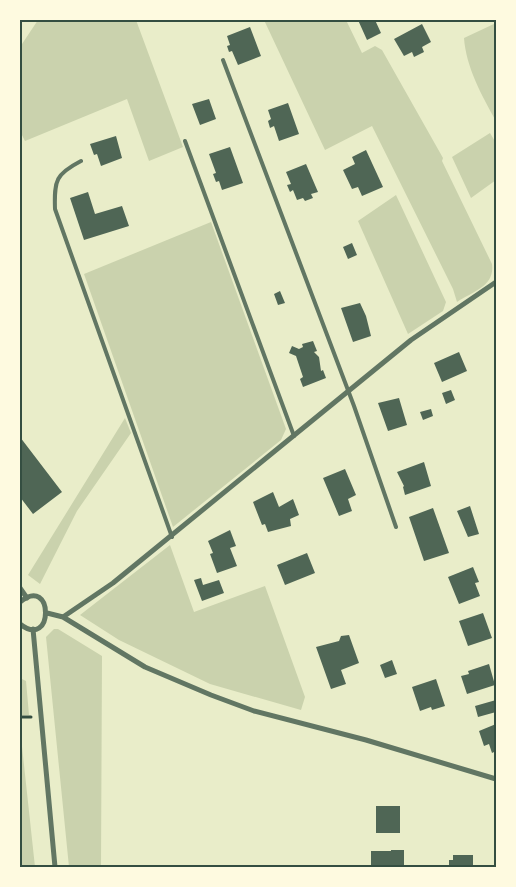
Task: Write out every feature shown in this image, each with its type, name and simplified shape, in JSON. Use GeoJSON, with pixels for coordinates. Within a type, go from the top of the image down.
{"type":"FeatureCollection","features":[{"type":"Feature","properties":{"kind":"street"},"geometry":{"type":"LineString","coordinates":[[63,617],[113,584],[411,340],[496,282]]}},
{"type":"Feature","properties":{"kind":"street"},"geometry":{"type":"LineString","coordinates":[[20,588],[27,598]]}},
{"type":"Feature","properties":{"kind":"street"},"geometry":{"type":"LineString","coordinates":[[20,602],[27,598],[39,599],[44,602],[47,613],[44,623],[33,629],[20,624]]}},
{"type":"Feature","properties":{"kind":"street"},"geometry":{"type":"LineString","coordinates":[[47,613],[63,617],[145,666],[211,695],[254,711],[366,740],[496,779]]}},
{"type":"Feature","properties":{"kind":"street"},"geometry":{"type":"LineString","coordinates":[[33,629],[55,867]]}},
{"type":"Feature","properties":{"kind":"lane"},"geometry":{"type":"LineString","coordinates":[[222,60],[396,527]]}},
{"type":"Feature","properties":{"kind":"lane"},"geometry":{"type":"LineString","coordinates":[[185,141],[294,436]]}},
{"type":"Feature","properties":{"kind":"lane"},"geometry":{"type":"LineString","coordinates":[[81,161],[62,171],[54,190],[55,209],[172,537]]}},
{"type":"Feature","properties":{"kind":"green space"},"geometry":{"type":"Polygon","coordinates":[[[38,20],[136,20],[183,147],[149,161],[127,99],[25,141],[20,131],[20,47],[38,20]]]}},
{"type":"Feature","properties":{"kind":"green space"},"geometry":{"type":"Polygon","coordinates":[[[264,20],[346,20],[362,53],[375,46],[382,50],[443,158],[442,161],[492,264],[492,271],[487,283],[457,302],[453,289],[372,126],[325,150],[264,20]]]}},
{"type":"Feature","properties":{"kind":"green space"},"geometry":{"type":"Polygon","coordinates":[[[496,23],[496,121],[471,70],[464,38],[496,23]]]}},
{"type":"Feature","properties":{"kind":"green space"},"geometry":{"type":"Polygon","coordinates":[[[490,133],[496,143],[496,180],[471,198],[452,157],[490,133]]]}},
{"type":"Feature","properties":{"kind":"green space"},"geometry":{"type":"Polygon","coordinates":[[[396,195],[446,302],[443,311],[408,334],[358,221],[396,195]]]}},
{"type":"Feature","properties":{"kind":"green space"},"geometry":{"type":"Polygon","coordinates":[[[211,222],[286,429],[281,440],[173,527],[84,274],[211,222]]]}},
{"type":"Feature","properties":{"kind":"green space"},"geometry":{"type":"Polygon","coordinates":[[[125,418],[131,433],[77,511],[40,584],[28,575],[125,418]]]}},
{"type":"Feature","properties":{"kind":"green space"},"geometry":{"type":"Polygon","coordinates":[[[170,545],[194,612],[265,586],[305,697],[301,710],[210,684],[119,640],[80,615],[170,545]]]}},
{"type":"Feature","properties":{"kind":"green space"},"geometry":{"type":"Polygon","coordinates":[[[54,629],[58,629],[102,656],[101,867],[69,867],[46,637],[54,629]]]}},
{"type":"Feature","properties":{"kind":"green space"},"geometry":{"type":"Polygon","coordinates":[[[20,678],[26,681],[29,715],[20,715],[20,678]]]}},
{"type":"Feature","properties":{"kind":"green space"},"geometry":{"type":"Polygon","coordinates":[[[20,728],[35,867],[20,867],[20,728]]]}},
{"type":"Feature","properties":{"kind":"building"},"geometry":{"type":"Polygon","coordinates":[[[358,20],[375,20],[381,33],[367,40],[358,20]]]}},
{"type":"Feature","properties":{"kind":"building"},"geometry":{"type":"Polygon","coordinates":[[[422,24],[431,42],[422,47],[424,52],[414,57],[412,52],[404,56],[394,39],[422,24]]]}},
{"type":"Feature","properties":{"kind":"building"},"geometry":{"type":"Polygon","coordinates":[[[250,27],[261,56],[238,65],[232,51],[229,52],[227,46],[230,45],[227,36],[250,27]]]}},
{"type":"Feature","properties":{"kind":"building"},"geometry":{"type":"Polygon","coordinates":[[[209,99],[216,119],[200,125],[192,104],[209,99]]]}},
{"type":"Feature","properties":{"kind":"building"},"geometry":{"type":"Polygon","coordinates":[[[288,103],[299,134],[279,141],[274,126],[270,128],[268,121],[271,119],[268,110],[288,103]]]}},
{"type":"Feature","properties":{"kind":"building"},"geometry":{"type":"Polygon","coordinates":[[[116,136],[122,158],[101,166],[97,154],[94,155],[90,144],[116,136]]]}},
{"type":"Feature","properties":{"kind":"building"},"geometry":{"type":"Polygon","coordinates":[[[230,147],[243,183],[222,190],[219,181],[216,182],[213,174],[216,173],[209,154],[230,147]]]}},
{"type":"Feature","properties":{"kind":"building"},"geometry":{"type":"Polygon","coordinates":[[[366,150],[383,187],[362,196],[358,187],[352,189],[343,170],[355,164],[352,157],[366,150]]]}},
{"type":"Feature","properties":{"kind":"building"},"geometry":{"type":"Polygon","coordinates":[[[306,164],[318,192],[311,194],[313,198],[305,201],[303,198],[297,200],[293,190],[290,192],[287,185],[291,184],[286,172],[306,164]]]}},
{"type":"Feature","properties":{"kind":"building"},"geometry":{"type":"Polygon","coordinates":[[[88,192],[95,214],[122,206],[129,226],[84,240],[70,198],[88,192]]]}},
{"type":"Feature","properties":{"kind":"building"},"geometry":{"type":"Polygon","coordinates":[[[352,243],[357,255],[348,259],[343,247],[352,243]]]}},
{"type":"Feature","properties":{"kind":"building"},"geometry":{"type":"Polygon","coordinates":[[[280,291],[285,303],[278,305],[274,294],[280,291]]]}},
{"type":"Feature","properties":{"kind":"building"},"geometry":{"type":"Polygon","coordinates":[[[360,303],[366,316],[371,336],[353,342],[341,308],[360,303]]]}},
{"type":"Feature","properties":{"kind":"building"},"geometry":{"type":"Polygon","coordinates":[[[313,341],[317,351],[314,352],[319,357],[321,371],[323,370],[326,378],[303,387],[300,379],[303,377],[296,356],[289,353],[292,346],[299,349],[303,347],[302,344],[313,341]]]}},
{"type":"Feature","properties":{"kind":"building"},"geometry":{"type":"Polygon","coordinates":[[[459,352],[467,371],[442,382],[434,363],[459,352]]]}},
{"type":"Feature","properties":{"kind":"building"},"geometry":{"type":"Polygon","coordinates":[[[451,390],[455,400],[446,404],[442,393],[451,390]]]}},
{"type":"Feature","properties":{"kind":"building"},"geometry":{"type":"Polygon","coordinates":[[[399,398],[407,425],[388,431],[378,403],[399,398]]]}},
{"type":"Feature","properties":{"kind":"building"},"geometry":{"type":"Polygon","coordinates":[[[431,409],[433,416],[423,420],[420,412],[431,409]]]}},
{"type":"Feature","properties":{"kind":"building"},"geometry":{"type":"Polygon","coordinates":[[[20,437],[62,492],[33,514],[20,497],[20,437]]]}},
{"type":"Feature","properties":{"kind":"building"},"geometry":{"type":"Polygon","coordinates":[[[424,462],[431,486],[405,495],[404,486],[397,472],[424,462]]]}},
{"type":"Feature","properties":{"kind":"building"},"geometry":{"type":"Polygon","coordinates":[[[345,469],[356,495],[348,499],[352,511],[339,516],[323,478],[345,469]]]}},
{"type":"Feature","properties":{"kind":"building"},"geometry":{"type":"Polygon","coordinates":[[[273,492],[279,507],[293,499],[299,515],[290,519],[291,526],[268,532],[265,524],[262,525],[253,502],[273,492]]]}},
{"type":"Feature","properties":{"kind":"building"},"geometry":{"type":"Polygon","coordinates":[[[470,506],[479,534],[468,537],[457,511],[470,506]]]}},
{"type":"Feature","properties":{"kind":"building"},"geometry":{"type":"Polygon","coordinates":[[[433,508],[449,553],[424,561],[409,517],[433,508]]]}},
{"type":"Feature","properties":{"kind":"building"},"geometry":{"type":"Polygon","coordinates":[[[230,530],[236,546],[230,548],[237,566],[217,573],[210,554],[213,553],[208,541],[230,530]]]}},
{"type":"Feature","properties":{"kind":"building"},"geometry":{"type":"Polygon","coordinates":[[[307,553],[315,573],[285,585],[277,565],[307,553]]]}},
{"type":"Feature","properties":{"kind":"building"},"geometry":{"type":"Polygon","coordinates":[[[473,567],[479,582],[475,583],[480,596],[459,604],[448,577],[473,567]]]}},
{"type":"Feature","properties":{"kind":"building"},"geometry":{"type":"Polygon","coordinates":[[[201,578],[203,585],[219,580],[224,593],[202,601],[194,580],[201,578]]]}},
{"type":"Feature","properties":{"kind":"building"},"geometry":{"type":"Polygon","coordinates":[[[483,613],[492,638],[468,646],[459,621],[483,613]]]}},
{"type":"Feature","properties":{"kind":"building"},"geometry":{"type":"Polygon","coordinates":[[[349,635],[359,663],[341,670],[346,684],[331,689],[316,647],[339,641],[341,636],[349,635]]]}},
{"type":"Feature","properties":{"kind":"building"},"geometry":{"type":"Polygon","coordinates":[[[392,660],[397,674],[385,678],[380,665],[392,660]]]}},
{"type":"Feature","properties":{"kind":"building"},"geometry":{"type":"Polygon","coordinates":[[[489,664],[495,685],[467,694],[461,676],[469,674],[468,671],[489,664]]]}},
{"type":"Feature","properties":{"kind":"building"},"geometry":{"type":"Polygon","coordinates":[[[436,679],[445,706],[432,710],[431,707],[420,711],[412,687],[436,679]]]}},
{"type":"Feature","properties":{"kind":"building"},"geometry":{"type":"Polygon","coordinates":[[[496,700],[496,712],[478,717],[475,706],[496,700]]]}},
{"type":"Feature","properties":{"kind":"building"},"geometry":{"type":"Polygon","coordinates":[[[496,724],[496,751],[492,753],[489,744],[484,746],[479,731],[496,724]]]}},
{"type":"Feature","properties":{"kind":"building"},"geometry":{"type":"Polygon","coordinates":[[[376,806],[400,806],[400,833],[376,833],[376,806]]]}},
{"type":"Feature","properties":{"kind":"building"},"geometry":{"type":"Polygon","coordinates":[[[404,850],[404,867],[371,867],[371,851],[404,850]]]}},
{"type":"Feature","properties":{"kind":"building"},"geometry":{"type":"Polygon","coordinates":[[[453,855],[473,855],[473,867],[449,867],[449,860],[453,860],[453,855]]]}}]}
